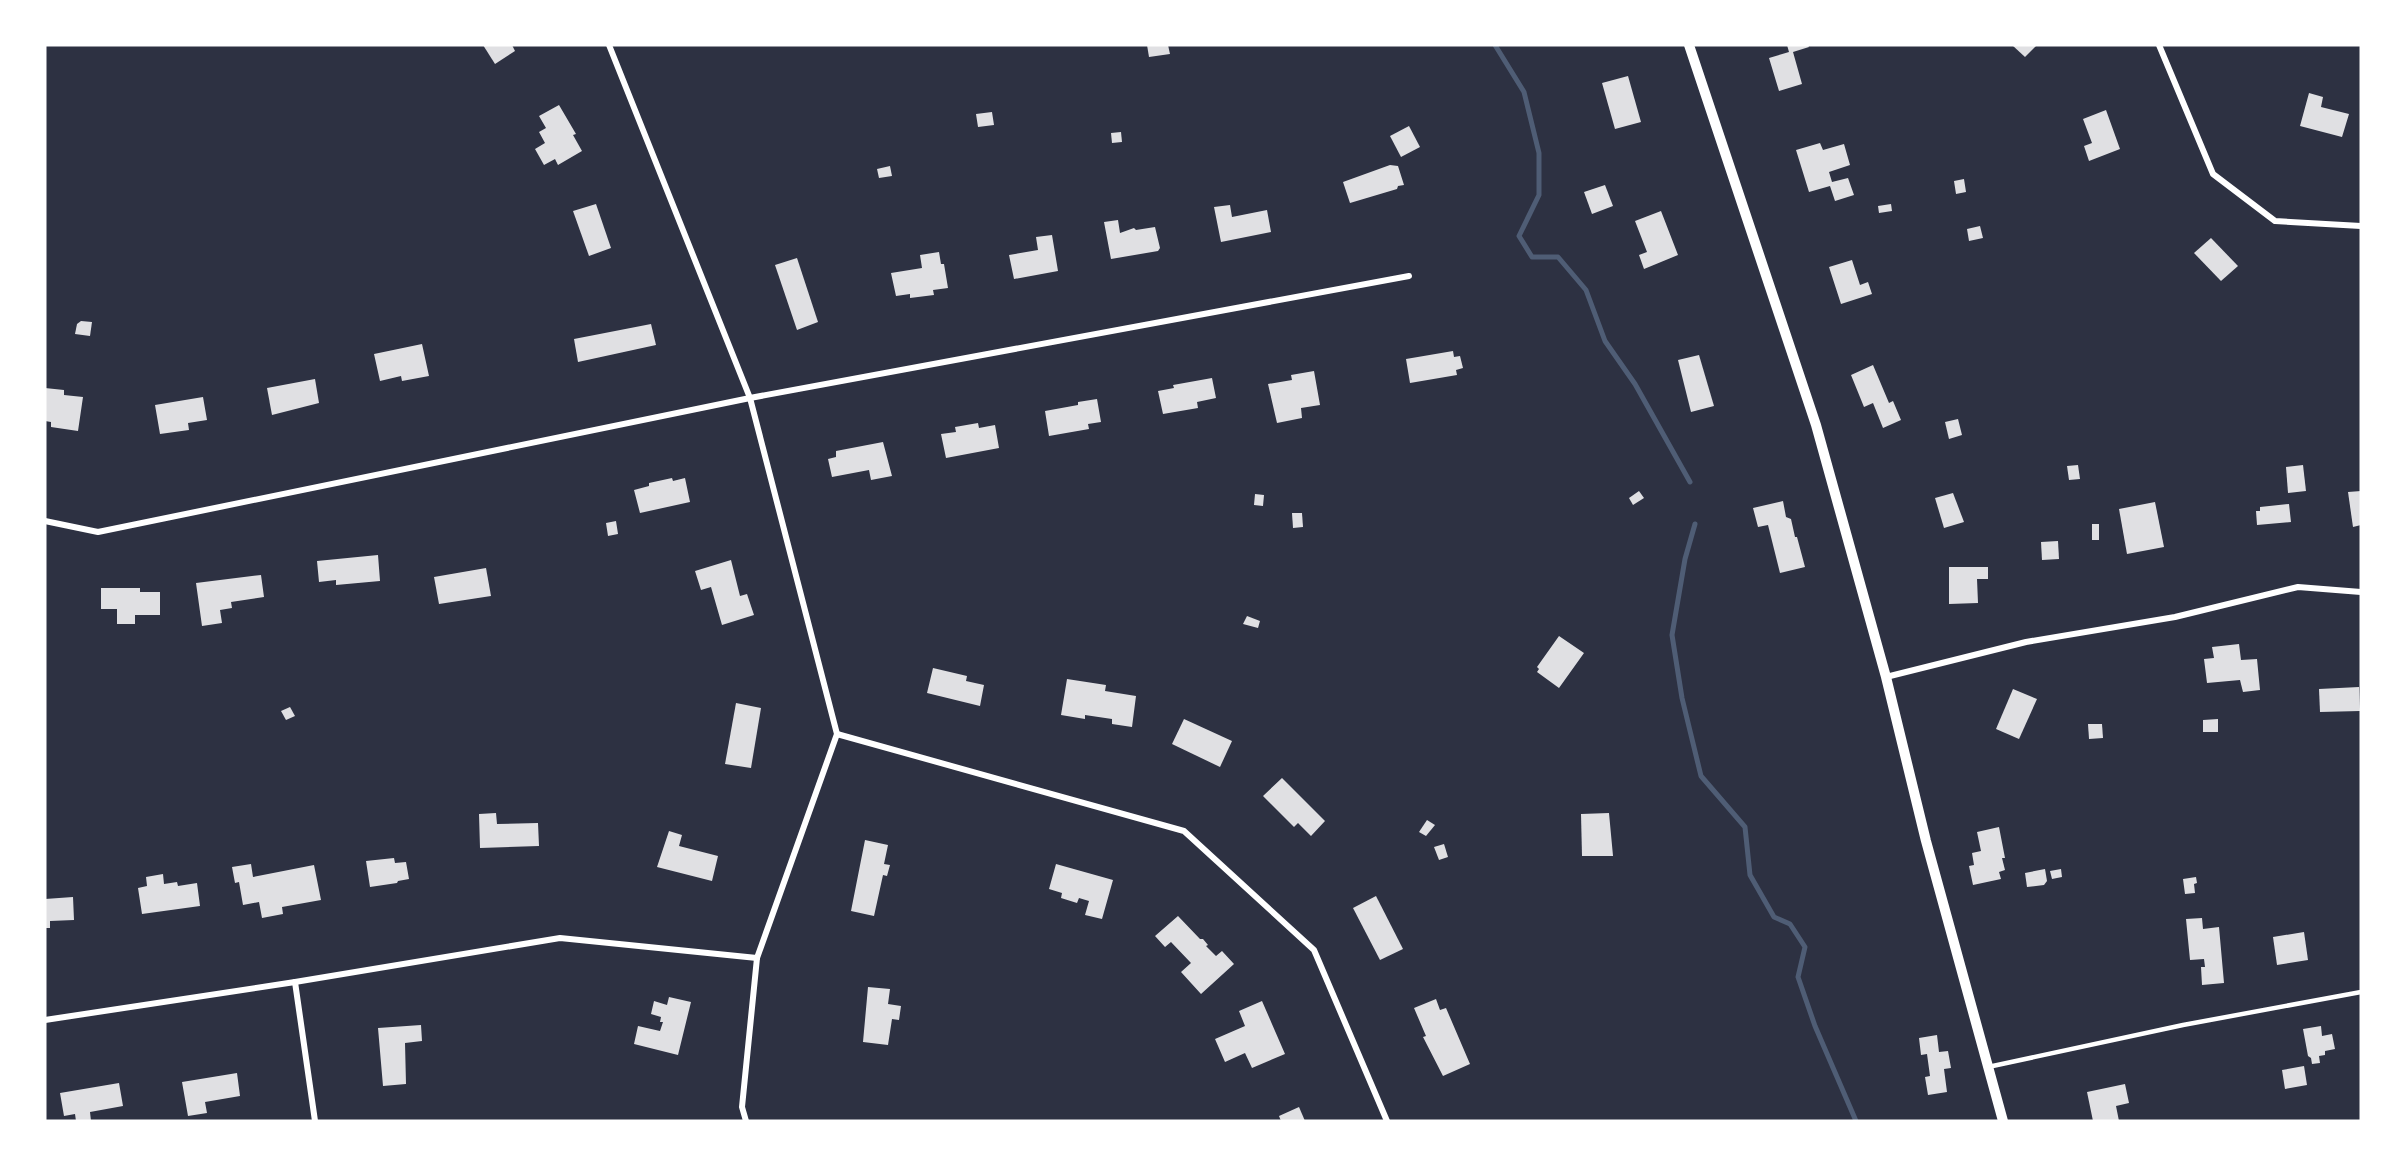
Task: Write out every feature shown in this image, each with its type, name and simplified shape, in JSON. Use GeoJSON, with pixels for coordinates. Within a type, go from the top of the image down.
{"type":"FeatureCollection","features":[{"type":"Feature","properties":{"kind":"street"},"geometry":{"type":"LineString","coordinates":[[609,45],[750,398],[837,734],[757,958],[742,1107],[746,1121]]}},
{"type":"Feature","properties":{"kind":"street"},"geometry":{"type":"LineString","coordinates":[[1689,45],[1816,425],[1886,677],[1926,841],[2003,1121]]}},
{"type":"Feature","properties":{"kind":"street"},"geometry":{"type":"LineString","coordinates":[[2159,45],[2213,174],[2275,221],[2361,226]]}},
{"type":"Feature","properties":{"kind":"street"},"geometry":{"type":"LineString","coordinates":[[45,521],[98,532],[750,398],[1409,276]]}},
{"type":"Feature","properties":{"kind":"street"},"geometry":{"type":"LineString","coordinates":[[1886,677],[2025,642],[2175,617],[2298,587],[2361,592]]}},
{"type":"Feature","properties":{"kind":"street"},"geometry":{"type":"LineString","coordinates":[[837,734],[1184,831],[1314,950],[1387,1121]]}},
{"type":"Feature","properties":{"kind":"street"},"geometry":{"type":"LineString","coordinates":[[45,1020],[560,938],[757,958]]}},
{"type":"Feature","properties":{"kind":"street"},"geometry":{"type":"LineString","coordinates":[[295,982],[315,1121]]}},
{"type":"Feature","properties":{"kind":"lane"},"geometry":{"type":"LineString","coordinates":[[1988,1067],[2183,1025],[2361,992]]}},
{"type":"Feature","properties":{"kind":"building"},"geometry":{"type":"Polygon","coordinates":[[[483,45],[512,45],[515,51],[495,64],[483,45]]]}},
{"type":"Feature","properties":{"kind":"building"},"geometry":{"type":"Polygon","coordinates":[[[1147,45],[1168,45],[1170,54],[1149,57],[1147,45]]]}},
{"type":"Feature","properties":{"kind":"building"},"geometry":{"type":"Polygon","coordinates":[[[1787,45],[1808,45],[1809,47],[1793,52],[1802,84],[1779,91],[1769,58],[1789,52],[1787,45]]]}},
{"type":"Feature","properties":{"kind":"building"},"geometry":{"type":"Polygon","coordinates":[[[2012,45],[2037,45],[2025,57],[2012,45]]]}},
{"type":"Feature","properties":{"kind":"building"},"geometry":{"type":"Polygon","coordinates":[[[1628,76],[1641,122],[1615,129],[1602,83],[1628,76]]]}},
{"type":"Feature","properties":{"kind":"building"},"geometry":{"type":"Polygon","coordinates":[[[2309,93],[2323,97],[2321,107],[2349,114],[2342,137],[2300,126],[2309,93]]]}},
{"type":"Feature","properties":{"kind":"building"},"geometry":{"type":"Polygon","coordinates":[[[559,105],[576,134],[573,135],[582,151],[558,165],[555,159],[544,165],[535,149],[545,143],[539,132],[546,128],[539,116],[559,105]]]}},
{"type":"Feature","properties":{"kind":"building"},"geometry":{"type":"Polygon","coordinates":[[[2106,110],[2120,149],[2089,161],[2084,146],[2092,143],[2083,119],[2106,110]]]}},
{"type":"Feature","properties":{"kind":"building"},"geometry":{"type":"Polygon","coordinates":[[[992,112],[994,125],[978,127],[976,114],[992,112]]]}},
{"type":"Feature","properties":{"kind":"building"},"geometry":{"type":"Polygon","coordinates":[[[1409,126],[1420,147],[1401,157],[1390,136],[1409,126]]]}},
{"type":"Feature","properties":{"kind":"building"},"geometry":{"type":"Polygon","coordinates":[[[1121,132],[1122,142],[1112,143],[1111,133],[1121,132]]]}},
{"type":"Feature","properties":{"kind":"building"},"geometry":{"type":"Polygon","coordinates":[[[1820,143],[1823,150],[1844,144],[1850,165],[1829,172],[1832,182],[1848,178],[1854,195],[1835,201],[1830,186],[1809,192],[1796,150],[1820,143]]]}},
{"type":"Feature","properties":{"kind":"building"},"geometry":{"type":"Polygon","coordinates":[[[1390,165],[1398,166],[1404,185],[1350,203],[1343,182],[1390,165]]]}},
{"type":"Feature","properties":{"kind":"building"},"geometry":{"type":"Polygon","coordinates":[[[890,166],[892,176],[879,178],[877,169],[890,166]]]}},
{"type":"Feature","properties":{"kind":"building"},"geometry":{"type":"Polygon","coordinates":[[[1964,179],[1966,192],[1956,194],[1954,181],[1964,179]]]}},
{"type":"Feature","properties":{"kind":"building"},"geometry":{"type":"Polygon","coordinates":[[[1605,185],[1613,206],[1592,214],[1584,192],[1605,185]]]}},
{"type":"Feature","properties":{"kind":"building"},"geometry":{"type":"Polygon","coordinates":[[[596,204],[611,248],[589,256],[573,211],[596,204]]]}},
{"type":"Feature","properties":{"kind":"building"},"geometry":{"type":"Polygon","coordinates":[[[1891,204],[1892,211],[1879,213],[1878,206],[1891,204]]]}},
{"type":"Feature","properties":{"kind":"building"},"geometry":{"type":"Polygon","coordinates":[[[1230,205],[1232,217],[1267,210],[1271,232],[1221,242],[1214,207],[1230,205]]]}},
{"type":"Feature","properties":{"kind":"building"},"geometry":{"type":"Polygon","coordinates":[[[1661,211],[1678,255],[1644,269],[1639,255],[1647,252],[1635,221],[1661,211]]]}},
{"type":"Feature","properties":{"kind":"building"},"geometry":{"type":"Polygon","coordinates":[[[1118,220],[1120,233],[1134,228],[1136,230],[1155,227],[1160,248],[1158,251],[1111,259],[1104,222],[1118,220]]]}},
{"type":"Feature","properties":{"kind":"building"},"geometry":{"type":"Polygon","coordinates":[[[1980,226],[1983,238],[1969,241],[1967,229],[1980,226]]]}},
{"type":"Feature","properties":{"kind":"building"},"geometry":{"type":"Polygon","coordinates":[[[1052,235],[1058,271],[1014,279],[1009,255],[1038,250],[1036,237],[1052,235]]]}},
{"type":"Feature","properties":{"kind":"building"},"geometry":{"type":"Polygon","coordinates":[[[2211,238],[2238,266],[2221,281],[2194,253],[2211,238]]]}},
{"type":"Feature","properties":{"kind":"building"},"geometry":{"type":"Polygon","coordinates":[[[939,252],[941,264],[944,264],[948,288],[933,290],[934,295],[910,298],[910,294],[896,296],[891,273],[922,268],[920,255],[939,252]]]}},
{"type":"Feature","properties":{"kind":"building"},"geometry":{"type":"Polygon","coordinates":[[[797,258],[818,322],[797,330],[775,265],[797,258]]]}},
{"type":"Feature","properties":{"kind":"building"},"geometry":{"type":"Polygon","coordinates":[[[1852,260],[1860,285],[1868,282],[1872,294],[1841,304],[1829,267],[1852,260]]]}},
{"type":"Feature","properties":{"kind":"building"},"geometry":{"type":"Polygon","coordinates":[[[81,321],[92,322],[90,336],[75,334],[77,324],[81,321]]]}},
{"type":"Feature","properties":{"kind":"building"},"geometry":{"type":"Polygon","coordinates":[[[651,324],[656,345],[578,362],[574,339],[651,324]]]}},
{"type":"Feature","properties":{"kind":"building"},"geometry":{"type":"Polygon","coordinates":[[[422,344],[429,376],[402,381],[401,376],[380,381],[374,354],[422,344]]]}},
{"type":"Feature","properties":{"kind":"building"},"geometry":{"type":"Polygon","coordinates":[[[1453,351],[1454,357],[1460,356],[1463,368],[1456,370],[1457,375],[1410,383],[1406,359],[1453,351]]]}},
{"type":"Feature","properties":{"kind":"building"},"geometry":{"type":"Polygon","coordinates":[[[1699,355],[1714,406],[1691,412],[1678,360],[1699,355]]]}},
{"type":"Feature","properties":{"kind":"building"},"geometry":{"type":"Polygon","coordinates":[[[1873,365],[1889,403],[1893,401],[1901,420],[1883,428],[1873,403],[1864,407],[1851,375],[1873,365]]]}},
{"type":"Feature","properties":{"kind":"building"},"geometry":{"type":"Polygon","coordinates":[[[1314,371],[1320,405],[1301,408],[1302,418],[1277,423],[1268,384],[1292,380],[1291,375],[1314,371]]]}},
{"type":"Feature","properties":{"kind":"building"},"geometry":{"type":"Polygon","coordinates":[[[1212,378],[1216,398],[1197,402],[1198,408],[1163,414],[1158,391],[1174,388],[1173,385],[1212,378]]]}},
{"type":"Feature","properties":{"kind":"building"},"geometry":{"type":"Polygon","coordinates":[[[315,379],[319,403],[272,415],[267,388],[315,379]]]}},
{"type":"Feature","properties":{"kind":"building"},"geometry":{"type":"Polygon","coordinates":[[[45,388],[64,390],[64,395],[83,397],[78,431],[51,427],[51,422],[45,421],[45,388]]]}},
{"type":"Feature","properties":{"kind":"building"},"geometry":{"type":"Polygon","coordinates":[[[203,397],[207,420],[188,423],[189,430],[160,434],[155,405],[203,397]]]}},
{"type":"Feature","properties":{"kind":"building"},"geometry":{"type":"Polygon","coordinates":[[[1097,399],[1101,422],[1088,424],[1089,429],[1049,436],[1045,411],[1097,399]]]}},
{"type":"Feature","properties":{"kind":"building"},"geometry":{"type":"Polygon","coordinates":[[[1958,419],[1962,435],[1949,439],[1945,422],[1958,419]]]}},
{"type":"Feature","properties":{"kind":"building"},"geometry":{"type":"Polygon","coordinates":[[[978,423],[979,428],[995,425],[999,448],[946,458],[941,434],[956,432],[955,427],[978,423]]]}},
{"type":"Feature","properties":{"kind":"building"},"geometry":{"type":"Polygon","coordinates":[[[883,442],[892,476],[871,480],[869,470],[832,477],[828,459],[836,457],[836,451],[883,442]]]}},
{"type":"Feature","properties":{"kind":"building"},"geometry":{"type":"Polygon","coordinates":[[[2078,465],[2080,479],[2069,480],[2067,466],[2078,465]]]}},
{"type":"Feature","properties":{"kind":"building"},"geometry":{"type":"Polygon","coordinates":[[[2303,465],[2306,491],[2288,493],[2286,467],[2303,465]]]}},
{"type":"Feature","properties":{"kind":"building"},"geometry":{"type":"Polygon","coordinates":[[[672,478],[673,481],[685,478],[690,502],[640,513],[634,490],[649,486],[649,483],[672,478]]]}},
{"type":"Feature","properties":{"kind":"building"},"geometry":{"type":"Polygon","coordinates":[[[1639,491],[1644,498],[1633,505],[1629,498],[1639,491]]]}},
{"type":"Feature","properties":{"kind":"building"},"geometry":{"type":"Polygon","coordinates":[[[2361,491],[2361,525],[2353,527],[2348,492],[2361,491]]]}},
{"type":"Feature","properties":{"kind":"building"},"geometry":{"type":"Polygon","coordinates":[[[1953,493],[1964,522],[1944,528],[1935,498],[1953,493]]]}},
{"type":"Feature","properties":{"kind":"building"},"geometry":{"type":"Polygon","coordinates":[[[1255,494],[1264,495],[1263,506],[1254,505],[1255,494]]]}},
{"type":"Feature","properties":{"kind":"building"},"geometry":{"type":"Polygon","coordinates":[[[1783,501],[1786,517],[1791,519],[1805,567],[1780,573],[1768,525],[1758,527],[1753,508],[1783,501]]]}},
{"type":"Feature","properties":{"kind":"building"},"geometry":{"type":"Polygon","coordinates":[[[2155,502],[2164,547],[2127,554],[2119,509],[2155,502]]]}},
{"type":"Feature","properties":{"kind":"building"},"geometry":{"type":"Polygon","coordinates":[[[2289,504],[2291,522],[2257,525],[2256,511],[2260,511],[2260,507],[2289,504]]]}},
{"type":"Feature","properties":{"kind":"building"},"geometry":{"type":"Polygon","coordinates":[[[1292,513],[1302,513],[1303,527],[1293,528],[1292,513]]]}},
{"type":"Feature","properties":{"kind":"building"},"geometry":{"type":"Polygon","coordinates":[[[616,521],[618,534],[608,536],[606,523],[616,521]]]}},
{"type":"Feature","properties":{"kind":"building"},"geometry":{"type":"Polygon","coordinates":[[[2092,524],[2099,524],[2099,540],[2092,540],[2092,524]]]}},
{"type":"Feature","properties":{"kind":"building"},"geometry":{"type":"Polygon","coordinates":[[[2058,541],[2059,559],[2042,560],[2041,542],[2058,541]]]}},
{"type":"Feature","properties":{"kind":"building"},"geometry":{"type":"Polygon","coordinates":[[[378,555],[380,581],[336,585],[336,580],[319,582],[317,561],[378,555]]]}},
{"type":"Feature","properties":{"kind":"building"},"geometry":{"type":"Polygon","coordinates":[[[731,560],[740,596],[747,594],[754,615],[722,625],[711,587],[701,590],[695,571],[731,560]]]}},
{"type":"Feature","properties":{"kind":"building"},"geometry":{"type":"Polygon","coordinates":[[[1949,567],[1988,567],[1988,579],[1977,579],[1978,603],[1949,604],[1949,567]]]}},
{"type":"Feature","properties":{"kind":"building"},"geometry":{"type":"Polygon","coordinates":[[[486,568],[491,596],[439,604],[434,577],[486,568]]]}},
{"type":"Feature","properties":{"kind":"building"},"geometry":{"type":"Polygon","coordinates":[[[261,575],[264,597],[231,602],[232,608],[220,610],[222,623],[202,626],[196,583],[261,575]]]}},
{"type":"Feature","properties":{"kind":"building"},"geometry":{"type":"Polygon","coordinates":[[[101,588],[140,588],[140,592],[160,592],[160,615],[135,615],[135,624],[117,624],[117,609],[101,609],[101,588]]]}},
{"type":"Feature","properties":{"kind":"building"},"geometry":{"type":"Polygon","coordinates":[[[1247,616],[1260,621],[1258,628],[1243,624],[1247,616]]]}},
{"type":"Feature","properties":{"kind":"building"},"geometry":{"type":"Polygon","coordinates":[[[1559,636],[1584,653],[1559,688],[1537,672],[1539,669],[1537,667],[1559,636]]]}},
{"type":"Feature","properties":{"kind":"building"},"geometry":{"type":"Polygon","coordinates":[[[2239,644],[2241,660],[2257,659],[2260,690],[2243,692],[2240,680],[2207,683],[2204,659],[2214,658],[2212,647],[2239,644]]]}},
{"type":"Feature","properties":{"kind":"building"},"geometry":{"type":"Polygon","coordinates":[[[933,668],[967,676],[966,681],[984,685],[980,706],[927,693],[933,668]]]}},
{"type":"Feature","properties":{"kind":"building"},"geometry":{"type":"Polygon","coordinates":[[[1067,679],[1106,685],[1105,691],[1136,696],[1132,727],[1112,724],[1112,719],[1085,715],[1085,719],[1061,715],[1067,679]]]}},
{"type":"Feature","properties":{"kind":"building"},"geometry":{"type":"Polygon","coordinates":[[[2359,687],[2360,711],[2320,712],[2319,689],[2359,687]]]}},
{"type":"Feature","properties":{"kind":"building"},"geometry":{"type":"Polygon","coordinates":[[[2013,689],[2037,699],[2019,739],[1996,729],[2013,689]]]}},
{"type":"Feature","properties":{"kind":"building"},"geometry":{"type":"Polygon","coordinates":[[[736,703],[761,708],[751,768],[725,764],[736,703]]]}},
{"type":"Feature","properties":{"kind":"building"},"geometry":{"type":"Polygon","coordinates":[[[290,707],[295,716],[286,720],[281,711],[290,707]]]}},
{"type":"Feature","properties":{"kind":"building"},"geometry":{"type":"Polygon","coordinates":[[[1184,719],[1232,741],[1220,767],[1172,744],[1184,719]]]}},
{"type":"Feature","properties":{"kind":"building"},"geometry":{"type":"Polygon","coordinates":[[[2218,719],[2218,732],[2203,732],[2203,720],[2218,719]]]}},
{"type":"Feature","properties":{"kind":"building"},"geometry":{"type":"Polygon","coordinates":[[[2088,724],[2102,724],[2103,738],[2089,739],[2088,724]]]}},
{"type":"Feature","properties":{"kind":"building"},"geometry":{"type":"Polygon","coordinates":[[[1282,778],[1325,821],[1311,836],[1298,823],[1294,827],[1263,796],[1282,778]]]}},
{"type":"Feature","properties":{"kind":"building"},"geometry":{"type":"Polygon","coordinates":[[[496,813],[497,824],[538,823],[539,846],[480,848],[479,814],[496,813]]]}},
{"type":"Feature","properties":{"kind":"building"},"geometry":{"type":"Polygon","coordinates":[[[1609,813],[1613,856],[1582,856],[1581,814],[1609,813]]]}},
{"type":"Feature","properties":{"kind":"building"},"geometry":{"type":"Polygon","coordinates":[[[1427,820],[1435,825],[1426,836],[1419,832],[1427,820]]]}},
{"type":"Feature","properties":{"kind":"building"},"geometry":{"type":"Polygon","coordinates":[[[1999,827],[2005,858],[2002,858],[2005,870],[1999,872],[2001,879],[1973,885],[1969,866],[1974,865],[1972,853],[1981,851],[1977,832],[1999,827]]]}},
{"type":"Feature","properties":{"kind":"building"},"geometry":{"type":"Polygon","coordinates":[[[669,831],[682,835],[679,846],[718,856],[712,881],[657,867],[669,831]]]}},
{"type":"Feature","properties":{"kind":"building"},"geometry":{"type":"Polygon","coordinates":[[[865,840],[888,845],[884,864],[890,865],[887,876],[883,875],[874,916],[851,911],[865,840]]]}},
{"type":"Feature","properties":{"kind":"building"},"geometry":{"type":"Polygon","coordinates":[[[1444,844],[1448,857],[1439,860],[1434,847],[1444,844]]]}},
{"type":"Feature","properties":{"kind":"building"},"geometry":{"type":"Polygon","coordinates":[[[394,858],[395,863],[406,862],[409,879],[370,887],[366,861],[394,858]]]}},
{"type":"Feature","properties":{"kind":"building"},"geometry":{"type":"Polygon","coordinates":[[[251,864],[253,877],[314,865],[321,900],[282,907],[283,914],[262,918],[259,902],[243,905],[239,882],[235,883],[232,867],[251,864]]]}},
{"type":"Feature","properties":{"kind":"building"},"geometry":{"type":"Polygon","coordinates":[[[1056,864],[1113,880],[1102,919],[1085,915],[1089,901],[1079,898],[1077,903],[1061,898],[1062,893],[1049,889],[1056,864]]]}},
{"type":"Feature","properties":{"kind":"building"},"geometry":{"type":"Polygon","coordinates":[[[2045,869],[2047,881],[2044,885],[2027,887],[2025,873],[2045,869]]]}},
{"type":"Feature","properties":{"kind":"building"},"geometry":{"type":"Polygon","coordinates":[[[2061,869],[2062,877],[2052,879],[2050,871],[2061,869]]]}},
{"type":"Feature","properties":{"kind":"building"},"geometry":{"type":"Polygon","coordinates":[[[163,874],[164,884],[177,882],[178,886],[197,883],[200,906],[142,914],[138,888],[147,886],[146,877],[163,874]]]}},
{"type":"Feature","properties":{"kind":"building"},"geometry":{"type":"Polygon","coordinates":[[[2196,877],[2195,893],[2185,894],[2183,879],[2196,877]]]}},
{"type":"Feature","properties":{"kind":"building"},"geometry":{"type":"Polygon","coordinates":[[[1376,896],[1403,949],[1380,960],[1353,908],[1376,896]]]}},
{"type":"Feature","properties":{"kind":"building"},"geometry":{"type":"Polygon","coordinates":[[[73,897],[74,920],[50,921],[50,928],[45,928],[45,899],[73,897]]]}},
{"type":"Feature","properties":{"kind":"building"},"geometry":{"type":"Polygon","coordinates":[[[1178,916],[1200,939],[1203,939],[1208,945],[1206,946],[1216,956],[1222,951],[1234,964],[1201,994],[1181,972],[1191,963],[1171,942],[1165,947],[1155,936],[1178,916]]]}},
{"type":"Feature","properties":{"kind":"building"},"geometry":{"type":"Polygon","coordinates":[[[2202,918],[2203,929],[2219,927],[2224,983],[2202,985],[2201,967],[2205,967],[2204,959],[2190,960],[2186,919],[2202,918]]]}},
{"type":"Feature","properties":{"kind":"building"},"geometry":{"type":"Polygon","coordinates":[[[2304,932],[2308,960],[2277,965],[2273,937],[2304,932]]]}},
{"type":"Feature","properties":{"kind":"building"},"geometry":{"type":"Polygon","coordinates":[[[868,987],[890,989],[888,1004],[901,1006],[899,1020],[892,1019],[888,1045],[863,1042],[868,987]]]}},
{"type":"Feature","properties":{"kind":"building"},"geometry":{"type":"Polygon","coordinates":[[[669,997],[691,1002],[678,1055],[634,1044],[638,1026],[660,1031],[663,1022],[660,1022],[661,1017],[651,1014],[654,1001],[667,1005],[669,997]]]}},
{"type":"Feature","properties":{"kind":"building"},"geometry":{"type":"Polygon","coordinates":[[[1436,999],[1440,1010],[1446,1008],[1470,1064],[1443,1076],[1423,1037],[1426,1036],[1414,1008],[1436,999]]]}},
{"type":"Feature","properties":{"kind":"building"},"geometry":{"type":"Polygon","coordinates":[[[1262,1001],[1285,1054],[1252,1068],[1245,1053],[1225,1062],[1215,1039],[1245,1026],[1239,1011],[1262,1001]]]}},
{"type":"Feature","properties":{"kind":"building"},"geometry":{"type":"Polygon","coordinates":[[[421,1025],[422,1041],[405,1043],[406,1084],[383,1086],[378,1028],[421,1025]]]}},
{"type":"Feature","properties":{"kind":"building"},"geometry":{"type":"Polygon","coordinates":[[[2321,1026],[2322,1036],[2332,1034],[2335,1049],[2325,1051],[2325,1055],[2319,1056],[2320,1063],[2312,1064],[2308,1056],[2303,1029],[2321,1026]]]}},
{"type":"Feature","properties":{"kind":"building"},"geometry":{"type":"Polygon","coordinates":[[[1937,1035],[1939,1052],[1948,1051],[1951,1068],[1944,1069],[1947,1092],[1928,1095],[1925,1077],[1930,1076],[1927,1054],[1921,1055],[1919,1038],[1937,1035]]]}},
{"type":"Feature","properties":{"kind":"building"},"geometry":{"type":"Polygon","coordinates":[[[2304,1066],[2307,1085],[2285,1089],[2282,1070],[2304,1066]]]}},
{"type":"Feature","properties":{"kind":"building"},"geometry":{"type":"Polygon","coordinates":[[[237,1073],[240,1096],[205,1102],[207,1113],[188,1116],[182,1082],[237,1073]]]}},
{"type":"Feature","properties":{"kind":"building"},"geometry":{"type":"Polygon","coordinates":[[[119,1083],[123,1106],[90,1112],[91,1121],[76,1121],[75,1114],[64,1116],[60,1093],[119,1083]]]}},
{"type":"Feature","properties":{"kind":"building"},"geometry":{"type":"Polygon","coordinates":[[[2125,1084],[2129,1103],[2116,1106],[2119,1121],[2093,1121],[2087,1092],[2125,1084]]]}},
{"type":"Feature","properties":{"kind":"building"},"geometry":{"type":"Polygon","coordinates":[[[1299,1107],[1305,1121],[1281,1121],[1279,1116],[1299,1107]]]}},
{"type":"Feature","properties":{"kind":"waterway"},"geometry":{"type":"LineString","coordinates":[[1495,45],[1524,92],[1539,153],[1539,195],[1519,236],[1532,257],[1558,257],[1586,290],[1605,341],[1635,384],[1690,482]]}},
{"type":"Feature","properties":{"kind":"waterway"},"geometry":{"type":"LineString","coordinates":[[1695,524],[1685,559],[1672,635],[1682,698],[1701,776],[1745,827],[1750,875],[1774,917],[1790,924],[1805,947],[1798,977],[1815,1026],[1856,1121]]}}]}
